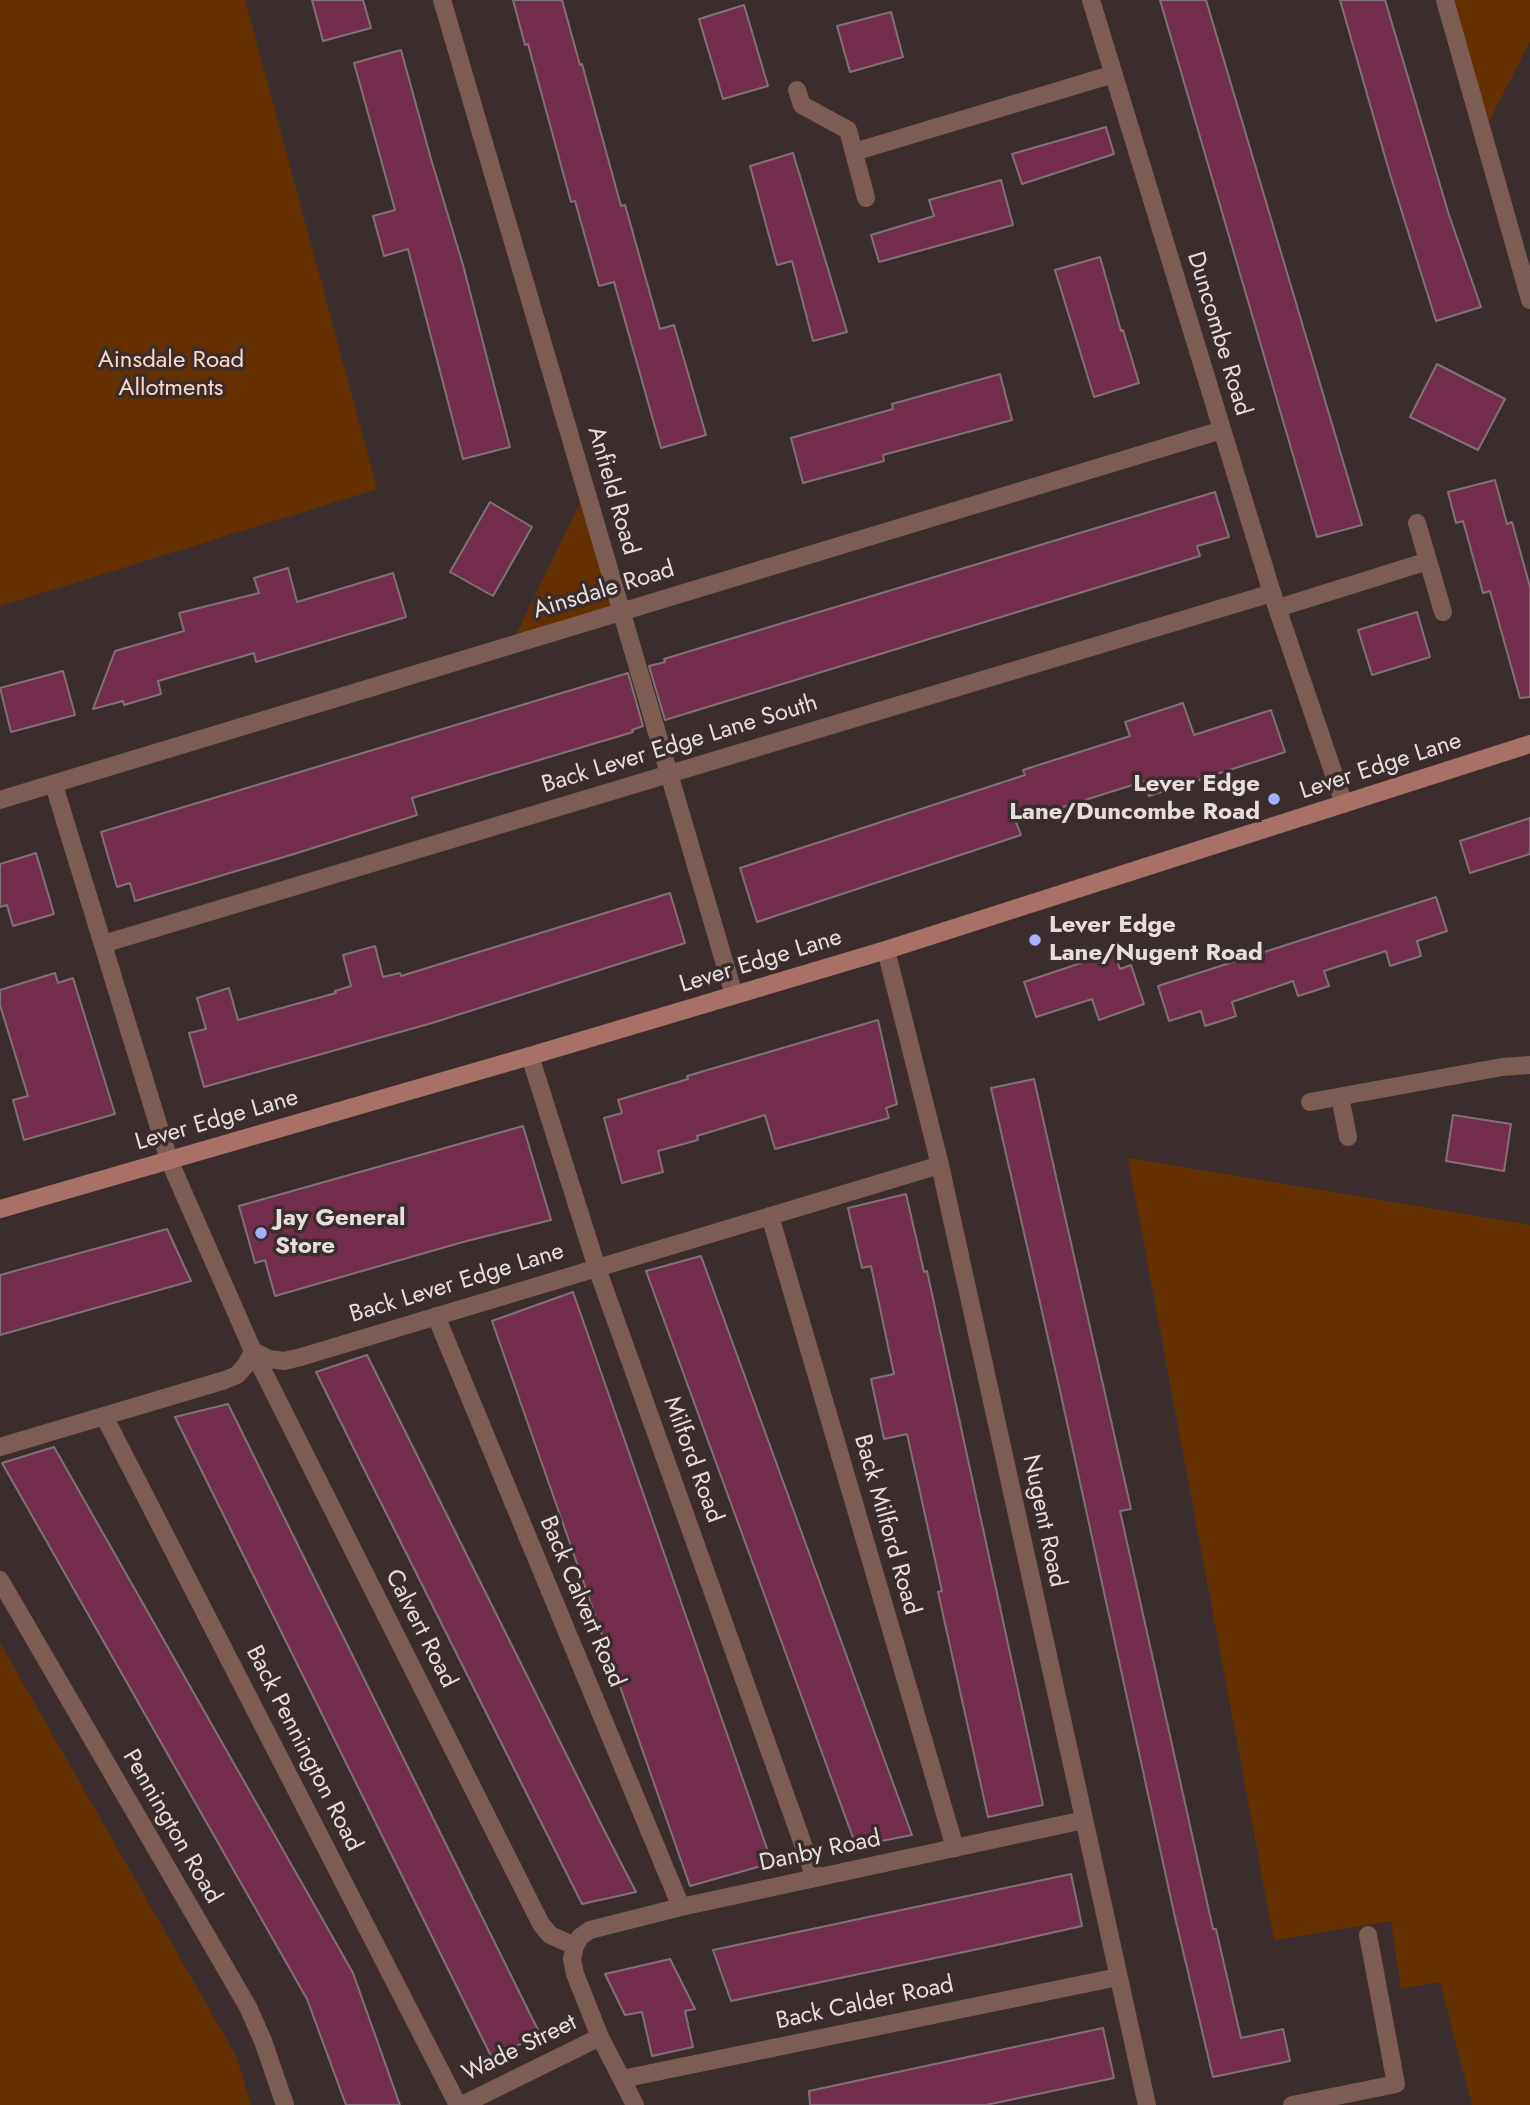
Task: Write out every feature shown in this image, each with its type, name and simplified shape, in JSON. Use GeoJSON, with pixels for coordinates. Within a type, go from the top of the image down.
{"type":"FeatureCollection","features":[{"type":"Feature","properties":{"kind":"street","name":"Anfield Road"},"geometry":{"type":"LineString","coordinates":[[442,0],[734,995]]}},
{"type":"Feature","properties":{"kind":"street","name":"Duncombe Road"},"geometry":{"type":"LineString","coordinates":[[1091,0],[1275,600],[1344,804]]}},
{"type":"Feature","properties":{"kind":"street"},"geometry":{"type":"LineString","coordinates":[[1446,0],[1530,300]]}},
{"type":"Feature","properties":{"kind":"street"},"geometry":{"type":"LineString","coordinates":[[854,152],[1114,74]]}},
{"type":"Feature","properties":{"kind":"street"},"geometry":{"type":"LineString","coordinates":[[797,90],[802,105],[848,130],[866,198]]}},
{"type":"Feature","properties":{"kind":"street","name":"Ainsdale Road"},"geometry":{"type":"LineString","coordinates":[[0,800],[1222,430]]}},
{"type":"Feature","properties":{"kind":"street"},"geometry":{"type":"LineString","coordinates":[[1417,523],[1443,612]]}},
{"type":"Feature","properties":{"kind":"street"},"geometry":{"type":"LineString","coordinates":[[1275,600],[1428,561]]}},
{"type":"Feature","properties":{"kind":"street","name":"Back Lever Edge Lane South"},"geometry":{"type":"LineString","coordinates":[[103,944],[670,774],[1275,600]]}},
{"type":"Feature","properties":{"kind":"street","name":"Lever Edge Lane"},"geometry":{"type":"LineString","coordinates":[[0,1209],[886,950],[1530,744]]}},
{"type":"Feature","properties":{"kind":"street","name":"Calvert Road"},"geometry":{"type":"LineString","coordinates":[[54,785],[169,1160],[253,1351],[541,1924],[550,1935],[575,1946]]}},
{"type":"Feature","properties":{"kind":"street","name":"Nugent Road"},"geometry":{"type":"LineString","coordinates":[[886,950],[940,1165],[1146,2105]]}},
{"type":"Feature","properties":{"kind":"street","name":"Milford Road"},"geometry":{"type":"LineString","coordinates":[[530,1056],[597,1268],[815,1878]]}},
{"type":"Feature","properties":{"kind":"street"},"geometry":{"type":"LineString","coordinates":[[1310,1102],[1502,1067],[1530,1065]]}},
{"type":"Feature","properties":{"kind":"street"},"geometry":{"type":"LineString","coordinates":[[1340,1097],[1348,1137]]}},
{"type":"Feature","properties":{"kind":"street","name":"Back Lever Edge Lane"},"geometry":{"type":"LineString","coordinates":[[253,1351],[269,1359],[284,1361],[940,1165]]}},
{"type":"Feature","properties":{"kind":"street","name":"Back Milford Road"},"geometry":{"type":"LineString","coordinates":[[770,1216],[955,1848]]}},
{"type":"Feature","properties":{"kind":"street","name":"Back Calvert Road"},"geometry":{"type":"LineString","coordinates":[[436,1316],[681,1907]]}},
{"type":"Feature","properties":{"kind":"street"},"geometry":{"type":"LineString","coordinates":[[0,1447],[225,1380],[246,1364],[253,1351]]}},
{"type":"Feature","properties":{"kind":"street","name":"Back Pennington Road"},"geometry":{"type":"LineString","coordinates":[[104,1416],[460,2105]]}},
{"type":"Feature","properties":{"kind":"street","name":"Pennington Road"},"geometry":{"type":"LineString","coordinates":[[0,1580],[248,2007],[285,2105]]}},
{"type":"Feature","properties":{"kind":"street","name":"Danby Road"},"geometry":{"type":"LineString","coordinates":[[575,1946],[580,1937],[590,1930],[681,1907],[1084,1820]]}},
{"type":"Feature","properties":{"kind":"street"},"geometry":{"type":"LineString","coordinates":[[1292,2105],[1396,2084],[1368,1935]]}},
{"type":"Feature","properties":{"kind":"street"},"geometry":{"type":"LineString","coordinates":[[575,1946],[572,1959],[575,1974],[600,2037],[635,2105]]}},
{"type":"Feature","properties":{"kind":"street","name":"Back Calder Road"},"geometry":{"type":"LineString","coordinates":[[622,2079],[1118,1977]]}},
{"type":"Feature","properties":{"kind":"street","name":"Wade Street"},"geometry":{"type":"LineString","coordinates":[[460,2105],[600,2037]]}},
{"type":"Feature","properties":{"kind":"green space","name":"Ainsdale Road Allotments"},"geometry":{"type":"Polygon","coordinates":[[[0,0],[245,0],[377,489],[0,606],[0,0]]]}},
{"type":"Feature","properties":{"kind":"green space"},"geometry":{"type":"Polygon","coordinates":[[[1444,0],[1530,0],[1530,41],[1483,133],[1444,0]]]}},
{"type":"Feature","properties":{"kind":"green space"},"geometry":{"type":"Polygon","coordinates":[[[586,491],[622,611],[511,645],[586,491]]]}},
{"type":"Feature","properties":{"kind":"green space"},"geometry":{"type":"Polygon","coordinates":[[[1128,1158],[1530,1225],[1530,2105],[1472,2105],[1440,1982],[1401,1989],[1391,1921],[1274,1940],[1128,1158]]]}},
{"type":"Feature","properties":{"kind":"green space"},"geometry":{"type":"Polygon","coordinates":[[[0,1643],[236,2056],[251,2105],[0,2105],[0,1643]]]}},
{"type":"Feature","properties":{"kind":"building"},"geometry":{"type":"Polygon","coordinates":[[[312,0],[363,0],[371,28],[323,41],[312,0]]]}},
{"type":"Feature","properties":{"kind":"building"},"geometry":{"type":"Polygon","coordinates":[[[513,0],[562,0],[621,206],[625,205],[660,329],[674,325],[706,435],[661,448],[614,282],[599,286],[575,201],[571,202],[528,44],[525,45],[513,0]]]}},
{"type":"Feature","properties":{"kind":"building"},"geometry":{"type":"Polygon","coordinates":[[[1160,0],[1206,0],[1362,525],[1317,537],[1160,0]]]}},
{"type":"Feature","properties":{"kind":"building"},"geometry":{"type":"Polygon","coordinates":[[[1340,0],[1385,0],[1449,215],[1481,307],[1436,321],[1340,0]]]}},
{"type":"Feature","properties":{"kind":"building"},"geometry":{"type":"Polygon","coordinates":[[[744,5],[768,86],[723,99],[699,19],[744,5]]]}},
{"type":"Feature","properties":{"kind":"building"},"geometry":{"type":"Polygon","coordinates":[[[891,12],[903,57],[850,72],[837,26],[891,12]]]}},
{"type":"Feature","properties":{"kind":"building"},"geometry":{"type":"Polygon","coordinates":[[[401,50],[463,265],[510,447],[463,459],[408,249],[384,256],[373,216],[395,210],[354,63],[401,50]]]}},
{"type":"Feature","properties":{"kind":"building"},"geometry":{"type":"Polygon","coordinates":[[[1106,127],[1114,154],[1022,184],[1012,154],[1106,127]]]}},
{"type":"Feature","properties":{"kind":"building"},"geometry":{"type":"Polygon","coordinates":[[[793,153],[847,332],[813,341],[792,261],[777,265],[750,166],[793,153]]]}},
{"type":"Feature","properties":{"kind":"building"},"geometry":{"type":"Polygon","coordinates":[[[1001,180],[1013,225],[879,262],[871,235],[934,216],[929,200],[1001,180]]]}},
{"type":"Feature","properties":{"kind":"building"},"geometry":{"type":"Polygon","coordinates":[[[1100,257],[1139,383],[1094,397],[1055,270],[1100,257]]]}},
{"type":"Feature","properties":{"kind":"building"},"geometry":{"type":"Polygon","coordinates":[[[1437,364],[1505,399],[1478,450],[1410,417],[1437,364]]]}},
{"type":"Feature","properties":{"kind":"building"},"geometry":{"type":"Polygon","coordinates":[[[1000,374],[1012,420],[883,455],[884,461],[803,483],[791,438],[893,409],[892,404],[1000,374]]]}},
{"type":"Feature","properties":{"kind":"building"},"geometry":{"type":"Polygon","coordinates":[[[1495,480],[1507,524],[1512,522],[1530,587],[1530,697],[1520,698],[1490,591],[1483,593],[1463,521],[1456,523],[1448,492],[1495,480]]]}},
{"type":"Feature","properties":{"kind":"building"},"geometry":{"type":"Polygon","coordinates":[[[1215,492],[1229,537],[1197,546],[1200,556],[665,720],[649,666],[665,662],[664,659],[1215,492]]]}},
{"type":"Feature","properties":{"kind":"building"},"geometry":{"type":"Polygon","coordinates":[[[490,502],[532,527],[493,596],[450,572],[490,502]]]}},
{"type":"Feature","properties":{"kind":"building"},"geometry":{"type":"Polygon","coordinates":[[[288,568],[297,602],[393,573],[406,617],[256,662],[254,653],[158,681],[161,694],[124,705],[123,701],[93,709],[115,651],[184,631],[179,613],[259,593],[254,578],[288,568]]]}},
{"type":"Feature","properties":{"kind":"building"},"geometry":{"type":"Polygon","coordinates":[[[1417,612],[1430,657],[1372,675],[1358,630],[1417,612]]]}},
{"type":"Feature","properties":{"kind":"building"},"geometry":{"type":"Polygon","coordinates":[[[63,671],[75,715],[11,732],[0,688],[63,671]]]}},
{"type":"Feature","properties":{"kind":"building"},"geometry":{"type":"Polygon","coordinates":[[[628,673],[643,726],[632,730],[633,732],[412,798],[417,815],[294,854],[135,901],[130,883],[117,887],[101,832],[628,673]]]}},
{"type":"Feature","properties":{"kind":"building"},"geometry":{"type":"Polygon","coordinates":[[[1183,703],[1194,735],[1271,710],[1285,752],[1149,796],[1145,781],[1016,822],[1021,835],[757,922],[740,868],[1025,775],[1023,770],[1130,736],[1125,722],[1183,703]]]}},
{"type":"Feature","properties":{"kind":"building"},"geometry":{"type":"Polygon","coordinates":[[[1530,818],[1530,854],[1470,873],[1460,841],[1530,818]]]}},
{"type":"Feature","properties":{"kind":"building"},"geometry":{"type":"Polygon","coordinates":[[[36,853],[54,914],[13,926],[7,905],[0,907],[0,864],[36,853]]]}},
{"type":"Feature","properties":{"kind":"building"},"geometry":{"type":"Polygon","coordinates":[[[670,893],[685,943],[432,1023],[204,1087],[189,1033],[206,1029],[197,998],[229,988],[238,1020],[336,993],[335,991],[351,986],[343,955],[375,946],[383,977],[400,973],[401,976],[670,893]]]}},
{"type":"Feature","properties":{"kind":"building"},"geometry":{"type":"Polygon","coordinates":[[[1436,897],[1447,931],[1417,941],[1421,956],[1390,966],[1386,951],[1324,971],[1329,986],[1298,996],[1293,981],[1232,1002],[1236,1016],[1205,1026],[1201,1011],[1169,1021],[1158,986],[1436,897]]]}},
{"type":"Feature","properties":{"kind":"building"},"geometry":{"type":"Polygon","coordinates":[[[1114,952],[1120,969],[1131,965],[1144,1004],[1099,1020],[1092,999],[1036,1017],[1024,982],[1114,952]]]}},
{"type":"Feature","properties":{"kind":"building"},"geometry":{"type":"Polygon","coordinates":[[[55,973],[58,983],[73,978],[115,1114],[24,1140],[13,1100],[28,1096],[0,1005],[0,990],[55,973]]]}},
{"type":"Feature","properties":{"kind":"building"},"geometry":{"type":"Polygon","coordinates":[[[878,1020],[897,1104],[886,1108],[889,1118],[775,1149],[765,1115],[697,1136],[698,1140],[658,1151],[663,1172],[622,1183],[604,1118],[622,1113],[618,1100],[688,1079],[687,1076],[878,1020]]]}},
{"type":"Feature","properties":{"kind":"building"},"geometry":{"type":"Polygon","coordinates":[[[1034,1079],[1131,1509],[1120,1511],[1213,1929],[1216,1929],[1241,2038],[1283,2029],[1290,2061],[1213,2077],[1174,1913],[991,1088],[1034,1079]]]}},
{"type":"Feature","properties":{"kind":"building"},"geometry":{"type":"Polygon","coordinates":[[[1453,1115],[1511,1124],[1504,1171],[1446,1161],[1453,1115]]]}},
{"type":"Feature","properties":{"kind":"building"},"geometry":{"type":"Polygon","coordinates":[[[523,1126],[551,1220],[463,1242],[275,1296],[265,1260],[255,1263],[239,1206],[523,1126]]]}},
{"type":"Feature","properties":{"kind":"building"},"geometry":{"type":"Polygon","coordinates":[[[906,1194],[924,1272],[927,1271],[1043,1805],[988,1817],[938,1592],[942,1591],[907,1434],[884,1439],[871,1379],[894,1374],[871,1266],[862,1268],[848,1208],[906,1194]]]}},
{"type":"Feature","properties":{"kind":"building"},"geometry":{"type":"Polygon","coordinates":[[[167,1229],[191,1281],[0,1335],[0,1275],[167,1229]]]}},
{"type":"Feature","properties":{"kind":"building"},"geometry":{"type":"Polygon","coordinates":[[[701,1256],[912,1835],[856,1846],[646,1271],[701,1256]]]}},
{"type":"Feature","properties":{"kind":"building"},"geometry":{"type":"Polygon","coordinates":[[[573,1292],[772,1863],[690,1886],[492,1321],[573,1292]]]}},
{"type":"Feature","properties":{"kind":"building"},"geometry":{"type":"Polygon","coordinates":[[[367,1355],[636,1892],[582,1904],[316,1372],[367,1355]]]}},
{"type":"Feature","properties":{"kind":"building"},"geometry":{"type":"Polygon","coordinates":[[[228,1404],[540,2034],[492,2058],[175,1417],[228,1404]]]}},
{"type":"Feature","properties":{"kind":"building"},"geometry":{"type":"Polygon","coordinates":[[[54,1447],[353,1973],[400,2105],[346,2105],[307,1999],[2,1463],[54,1447]]]}},
{"type":"Feature","properties":{"kind":"building"},"geometry":{"type":"Polygon","coordinates":[[[1071,1874],[1082,1926],[997,1945],[731,2001],[713,1950],[1071,1874]]]}},
{"type":"Feature","properties":{"kind":"building"},"geometry":{"type":"Polygon","coordinates":[[[670,1959],[695,2009],[685,2011],[693,2047],[652,2056],[642,2012],[625,2015],[605,1974],[670,1959]]]}},
{"type":"Feature","properties":{"kind":"building"},"geometry":{"type":"Polygon","coordinates":[[[1103,2028],[1114,2078],[986,2105],[810,2105],[809,2091],[1103,2028]]]}},
{"type":"Feature","properties":{"kind":"place","name":"Lever Edge Lane/Duncombe Road"},"geometry":{"type":"Point","coordinates":[1274,799]}},
{"type":"Feature","properties":{"kind":"place","name":"Lever Edge Lane/Nugent Road"},"geometry":{"type":"Point","coordinates":[1035,940]}},
{"type":"Feature","properties":{"kind":"place","name":"Jay General Store"},"geometry":{"type":"Point","coordinates":[261,1233]}}]}
